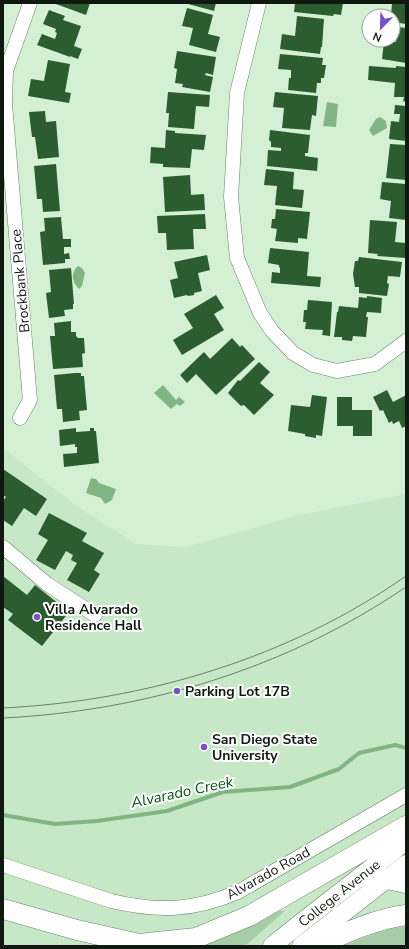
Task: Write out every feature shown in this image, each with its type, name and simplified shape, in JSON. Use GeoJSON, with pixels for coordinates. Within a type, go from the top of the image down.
{"type":"FeatureCollection","features":[{"type":"Feature","properties":{"kind":"highway"},"geometry":{"type":"LineString","coordinates":[[3,909],[77,930],[140,944],[196,938],[249,916],[406,826]]}},
{"type":"Feature","properties":{"kind":"highway"},"geometry":{"type":"LineString","coordinates":[[362,876],[397,881]]}},
{"type":"Feature","properties":{"kind":"highway"},"geometry":{"type":"LineString","coordinates":[[3,913],[88,946]]}},
{"type":"Feature","properties":{"kind":"highway"},"geometry":{"type":"LineString","coordinates":[[317,946],[354,929],[406,915]]}},
{"type":"Feature","properties":{"kind":"main road","name":"College Avenue"},"geometry":{"type":"LineString","coordinates":[[272,946],[317,909],[406,841]]}},
{"type":"Feature","properties":{"kind":"main road","name":"College Avenue"},"geometry":{"type":"LineString","coordinates":[[301,946],[397,881],[406,864]]}},
{"type":"Feature","properties":{"kind":"street","name":"Brockbank Place"},"geometry":{"type":"LineString","coordinates":[[20,418],[30,400],[5,104],[6,71],[30,3]]}},
{"type":"Feature","properties":{"kind":"street"},"geometry":{"type":"LineString","coordinates":[[258,3],[237,94],[231,197],[237,258],[260,313],[272,331],[293,353],[313,365],[337,371],[375,364],[406,341]]}},
{"type":"Feature","properties":{"kind":"street"},"geometry":{"type":"LineString","coordinates":[[3,547],[47,584],[94,615]]}},
{"type":"Feature","properties":{"kind":"street","name":"Alvarado Road"},"geometry":{"type":"LineString","coordinates":[[3,865],[127,905],[158,908],[190,906],[222,898],[238,892],[406,795]]}},
{"type":"Feature","properties":{"kind":"shaded area"},"geometry":{"type":"Polygon","coordinates":[[[327,102],[338,104],[336,127],[323,126],[327,102]]]}},
{"type":"Feature","properties":{"kind":"shaded area"},"geometry":{"type":"Polygon","coordinates":[[[380,117],[386,121],[387,128],[373,136],[369,130],[376,119],[380,117]]]}},
{"type":"Feature","properties":{"kind":"shaded area"},"geometry":{"type":"Polygon","coordinates":[[[78,266],[82,268],[85,273],[82,286],[79,289],[73,280],[75,269],[78,266]]]}},
{"type":"Feature","properties":{"kind":"shaded area"},"geometry":{"type":"Polygon","coordinates":[[[163,385],[176,400],[179,397],[185,402],[180,406],[177,404],[171,409],[154,393],[163,385]]]}},
{"type":"Feature","properties":{"kind":"shaded area","name":"San Diego State University"},"geometry":{"type":"Polygon","coordinates":[[[3,448],[75,505],[136,544],[186,547],[299,515],[406,494],[406,946],[3,946],[3,448]]]}},
{"type":"Feature","properties":{"kind":"shaded area"},"geometry":{"type":"Polygon","coordinates":[[[91,478],[96,479],[99,483],[116,489],[112,500],[105,504],[101,498],[86,493],[91,478]]]}},
{"type":"Feature","properties":{"kind":"shaded area"},"geometry":{"type":"Polygon","coordinates":[[[275,911],[285,911],[245,946],[189,946],[275,911]]]}},
{"type":"Feature","properties":{"kind":"shaded area"},"geometry":{"type":"Polygon","coordinates":[[[406,926],[406,946],[342,946],[384,930],[406,926]]]}},
{"type":"Feature","properties":{"kind":"building"},"geometry":{"type":"Polygon","coordinates":[[[53,3],[90,3],[86,15],[53,3]]]}},
{"type":"Feature","properties":{"kind":"building"},"geometry":{"type":"Polygon","coordinates":[[[188,3],[216,3],[214,11],[188,3]]]}},
{"type":"Feature","properties":{"kind":"building"},"geometry":{"type":"Polygon","coordinates":[[[295,3],[343,3],[341,15],[334,14],[333,16],[294,12],[295,3]]]}},
{"type":"Feature","properties":{"kind":"building"},"geometry":{"type":"Polygon","coordinates":[[[392,3],[406,3],[406,24],[401,23],[401,8],[392,8],[392,3]]]}},
{"type":"Feature","properties":{"kind":"building"},"geometry":{"type":"Polygon","coordinates":[[[187,8],[213,15],[208,34],[220,37],[216,52],[189,45],[193,28],[182,26],[187,8]]]}},
{"type":"Feature","properties":{"kind":"building"},"geometry":{"type":"Polygon","coordinates":[[[49,10],[65,16],[63,20],[81,26],[74,46],[82,49],[78,59],[37,45],[42,34],[55,39],[57,33],[55,32],[56,29],[43,24],[49,10]]]}},
{"type":"Feature","properties":{"kind":"building"},"geometry":{"type":"Polygon","coordinates":[[[297,16],[324,19],[320,54],[280,49],[282,34],[295,36],[297,16]]]}},
{"type":"Feature","properties":{"kind":"building"},"geometry":{"type":"Polygon","coordinates":[[[401,27],[406,28],[406,63],[382,59],[383,48],[401,48],[401,27]]]}},
{"type":"Feature","properties":{"kind":"building"},"geometry":{"type":"Polygon","coordinates":[[[177,51],[216,57],[213,75],[206,73],[205,75],[213,77],[210,92],[182,87],[183,84],[175,83],[177,69],[174,68],[177,51]]]}},
{"type":"Feature","properties":{"kind":"building"},"geometry":{"type":"Polygon","coordinates":[[[280,54],[323,58],[322,65],[326,65],[324,78],[321,78],[321,83],[317,83],[316,93],[288,90],[291,70],[278,69],[280,54]]]}},
{"type":"Feature","properties":{"kind":"building"},"geometry":{"type":"Polygon","coordinates":[[[48,60],[70,64],[65,92],[71,93],[69,103],[28,96],[31,79],[44,81],[48,60]]]}},
{"type":"Feature","properties":{"kind":"building"},"geometry":{"type":"Polygon","coordinates":[[[369,66],[396,68],[396,66],[406,67],[406,102],[403,101],[404,97],[394,97],[395,83],[368,80],[369,66]]]}},
{"type":"Feature","properties":{"kind":"building"},"geometry":{"type":"Polygon","coordinates":[[[168,92],[210,95],[209,107],[196,106],[194,129],[168,127],[169,113],[166,113],[168,92]]]}},
{"type":"Feature","properties":{"kind":"building"},"geometry":{"type":"Polygon","coordinates":[[[275,92],[318,96],[316,116],[312,115],[310,130],[282,128],[284,108],[273,107],[275,92]]]}},
{"type":"Feature","properties":{"kind":"building"},"geometry":{"type":"Polygon","coordinates":[[[395,105],[406,106],[406,141],[389,139],[391,121],[399,122],[400,114],[394,114],[395,105]]]}},
{"type":"Feature","properties":{"kind":"building"},"geometry":{"type":"Polygon","coordinates":[[[45,111],[46,122],[56,121],[59,157],[38,159],[35,137],[32,137],[29,112],[45,111]]]}},
{"type":"Feature","properties":{"kind":"building"},"geometry":{"type":"Polygon","coordinates":[[[166,130],[175,131],[175,133],[206,135],[204,150],[192,149],[190,168],[163,167],[163,164],[150,163],[151,147],[165,148],[166,130]]]}},
{"type":"Feature","properties":{"kind":"building"},"geometry":{"type":"Polygon","coordinates":[[[270,130],[310,135],[308,153],[305,153],[305,156],[318,158],[317,171],[267,166],[268,150],[281,151],[281,148],[271,147],[271,142],[269,140],[270,130]]]}},
{"type":"Feature","properties":{"kind":"building"},"geometry":{"type":"Polygon","coordinates":[[[390,144],[406,145],[406,180],[386,178],[390,144]]]}},
{"type":"Feature","properties":{"kind":"building"},"geometry":{"type":"Polygon","coordinates":[[[56,164],[60,211],[43,212],[42,199],[37,199],[34,166],[56,164]]]}},
{"type":"Feature","properties":{"kind":"building"},"geometry":{"type":"Polygon","coordinates":[[[266,169],[294,172],[293,189],[304,190],[302,208],[275,205],[277,186],[264,185],[266,169]]]}},
{"type":"Feature","properties":{"kind":"building"},"geometry":{"type":"Polygon","coordinates":[[[190,175],[191,195],[204,194],[205,210],[165,212],[163,177],[190,175]]]}},
{"type":"Feature","properties":{"kind":"building"},"geometry":{"type":"Polygon","coordinates":[[[382,182],[406,184],[406,220],[389,218],[391,201],[380,199],[382,182]]]}},
{"type":"Feature","properties":{"kind":"building"},"geometry":{"type":"Polygon","coordinates":[[[276,209],[310,212],[307,239],[298,238],[298,243],[275,241],[277,229],[271,228],[272,219],[275,219],[276,209]]]}},
{"type":"Feature","properties":{"kind":"building"},"geometry":{"type":"Polygon","coordinates":[[[205,214],[206,229],[193,229],[194,249],[167,250],[166,233],[158,233],[157,216],[205,214]]]}},
{"type":"Feature","properties":{"kind":"building"},"geometry":{"type":"Polygon","coordinates":[[[61,217],[63,239],[71,239],[71,247],[64,247],[64,254],[69,253],[70,259],[65,259],[65,263],[43,265],[40,232],[45,231],[44,218],[61,217]]]}},
{"type":"Feature","properties":{"kind":"building"},"geometry":{"type":"Polygon","coordinates":[[[370,220],[397,222],[395,242],[406,243],[406,258],[377,256],[378,254],[368,253],[370,220]]]}},
{"type":"Feature","properties":{"kind":"building"},"geometry":{"type":"Polygon","coordinates":[[[270,248],[309,252],[307,276],[321,277],[320,287],[271,283],[272,272],[280,273],[280,268],[279,265],[268,263],[270,248]]]}},
{"type":"Feature","properties":{"kind":"building"},"geometry":{"type":"Polygon","coordinates":[[[207,255],[210,270],[198,273],[202,291],[194,293],[194,295],[174,298],[170,280],[178,278],[174,262],[207,255]]]}},
{"type":"Feature","properties":{"kind":"building"},"geometry":{"type":"Polygon","coordinates":[[[359,257],[402,262],[400,277],[388,276],[387,283],[389,284],[387,296],[359,293],[359,287],[355,287],[353,274],[355,261],[358,261],[359,257]]]}},
{"type":"Feature","properties":{"kind":"building"},"geometry":{"type":"Polygon","coordinates":[[[71,268],[74,304],[73,309],[64,310],[65,316],[49,318],[46,293],[51,292],[49,270],[71,268]]]}},
{"type":"Feature","properties":{"kind":"building"},"geometry":{"type":"Polygon","coordinates":[[[216,295],[224,308],[214,314],[224,330],[182,355],[173,340],[193,328],[184,314],[216,295]]]}},
{"type":"Feature","properties":{"kind":"building"},"geometry":{"type":"Polygon","coordinates":[[[367,296],[382,298],[381,313],[367,312],[366,337],[353,336],[352,341],[342,340],[342,337],[334,337],[339,306],[358,308],[359,297],[367,298],[367,296]]]}},
{"type":"Feature","properties":{"kind":"building"},"geometry":{"type":"Polygon","coordinates":[[[308,300],[332,302],[330,336],[322,335],[323,330],[305,329],[306,322],[303,322],[304,310],[307,310],[308,300]]]}},
{"type":"Feature","properties":{"kind":"building"},"geometry":{"type":"Polygon","coordinates":[[[71,321],[71,332],[76,332],[76,336],[78,338],[84,338],[85,353],[82,354],[83,367],[53,369],[50,336],[55,336],[54,323],[71,321]]]}},
{"type":"Feature","properties":{"kind":"building"},"geometry":{"type":"Polygon","coordinates":[[[232,338],[240,347],[242,345],[255,359],[216,395],[196,374],[187,383],[180,375],[204,352],[210,359],[232,338]]]}},
{"type":"Feature","properties":{"kind":"building"},"geometry":{"type":"Polygon","coordinates":[[[259,362],[270,372],[260,383],[274,395],[254,415],[244,405],[241,406],[228,393],[238,380],[240,381],[259,362]]]}},
{"type":"Feature","properties":{"kind":"building"},"geometry":{"type":"Polygon","coordinates":[[[81,373],[81,376],[84,376],[87,410],[79,411],[80,420],[63,422],[62,409],[57,409],[54,375],[81,373]]]}},
{"type":"Feature","properties":{"kind":"building"},"geometry":{"type":"Polygon","coordinates":[[[387,390],[393,402],[406,395],[406,426],[402,428],[399,421],[393,424],[392,421],[389,423],[383,410],[380,411],[373,397],[387,390]]]}},
{"type":"Feature","properties":{"kind":"building"},"geometry":{"type":"Polygon","coordinates":[[[312,395],[327,397],[322,436],[316,435],[316,438],[305,436],[305,434],[288,431],[291,405],[310,407],[312,395]]]}},
{"type":"Feature","properties":{"kind":"building"},"geometry":{"type":"Polygon","coordinates":[[[337,397],[352,397],[352,410],[372,410],[372,436],[353,436],[353,426],[337,426],[337,397]]]}},
{"type":"Feature","properties":{"kind":"building"},"geometry":{"type":"Polygon","coordinates":[[[76,428],[76,432],[90,431],[90,428],[94,428],[94,431],[96,431],[99,463],[64,467],[63,454],[77,453],[77,447],[75,447],[75,444],[60,446],[59,430],[76,428]]]}},
{"type":"Feature","properties":{"kind":"building"},"geometry":{"type":"Polygon","coordinates":[[[3,469],[47,499],[36,516],[24,508],[12,526],[3,520],[3,501],[6,497],[3,495],[3,469]]]}},
{"type":"Feature","properties":{"kind":"building"},"geometry":{"type":"Polygon","coordinates":[[[49,513],[87,533],[82,541],[104,553],[94,570],[100,574],[89,592],[67,580],[77,563],[71,560],[73,555],[66,551],[55,570],[36,560],[48,540],[38,534],[49,513]]]}},
{"type":"Feature","properties":{"kind":"building","name":"Villa Alvarado Residence Hall"},"geometry":{"type":"Polygon","coordinates":[[[3,576],[27,595],[35,585],[69,612],[42,646],[8,620],[13,614],[3,607],[3,576]]]}},
{"type":"Feature","properties":{"kind":"waterway","name":"Alvarado Creek"},"geometry":{"type":"LineString","coordinates":[[3,815],[55,824],[97,821],[167,811],[223,792],[290,787],[339,769],[359,753],[395,745],[406,748]]}},
{"type":"Feature","properties":{"kind":"tram line"},"geometry":{"type":"LineString","coordinates":[[3,708],[56,704],[109,696],[162,685],[214,670],[265,652],[314,630],[361,605],[406,576]]}},
{"type":"Feature","properties":{"kind":"tram line"},"geometry":{"type":"LineString","coordinates":[[3,718],[56,714],[110,706],[162,695],[214,680],[264,662],[313,641],[360,616],[406,587]]}},
{"type":"Feature","properties":{"kind":"place","name":"Villa Alvarado Residence Hall"},"geometry":{"type":"Point","coordinates":[37,617]}},
{"type":"Feature","properties":{"kind":"place","name":"Parking Lot 17B"},"geometry":{"type":"Point","coordinates":[177,691]}},
{"type":"Feature","properties":{"kind":"place","name":"San Diego State University"},"geometry":{"type":"Point","coordinates":[204,747]}}]}
